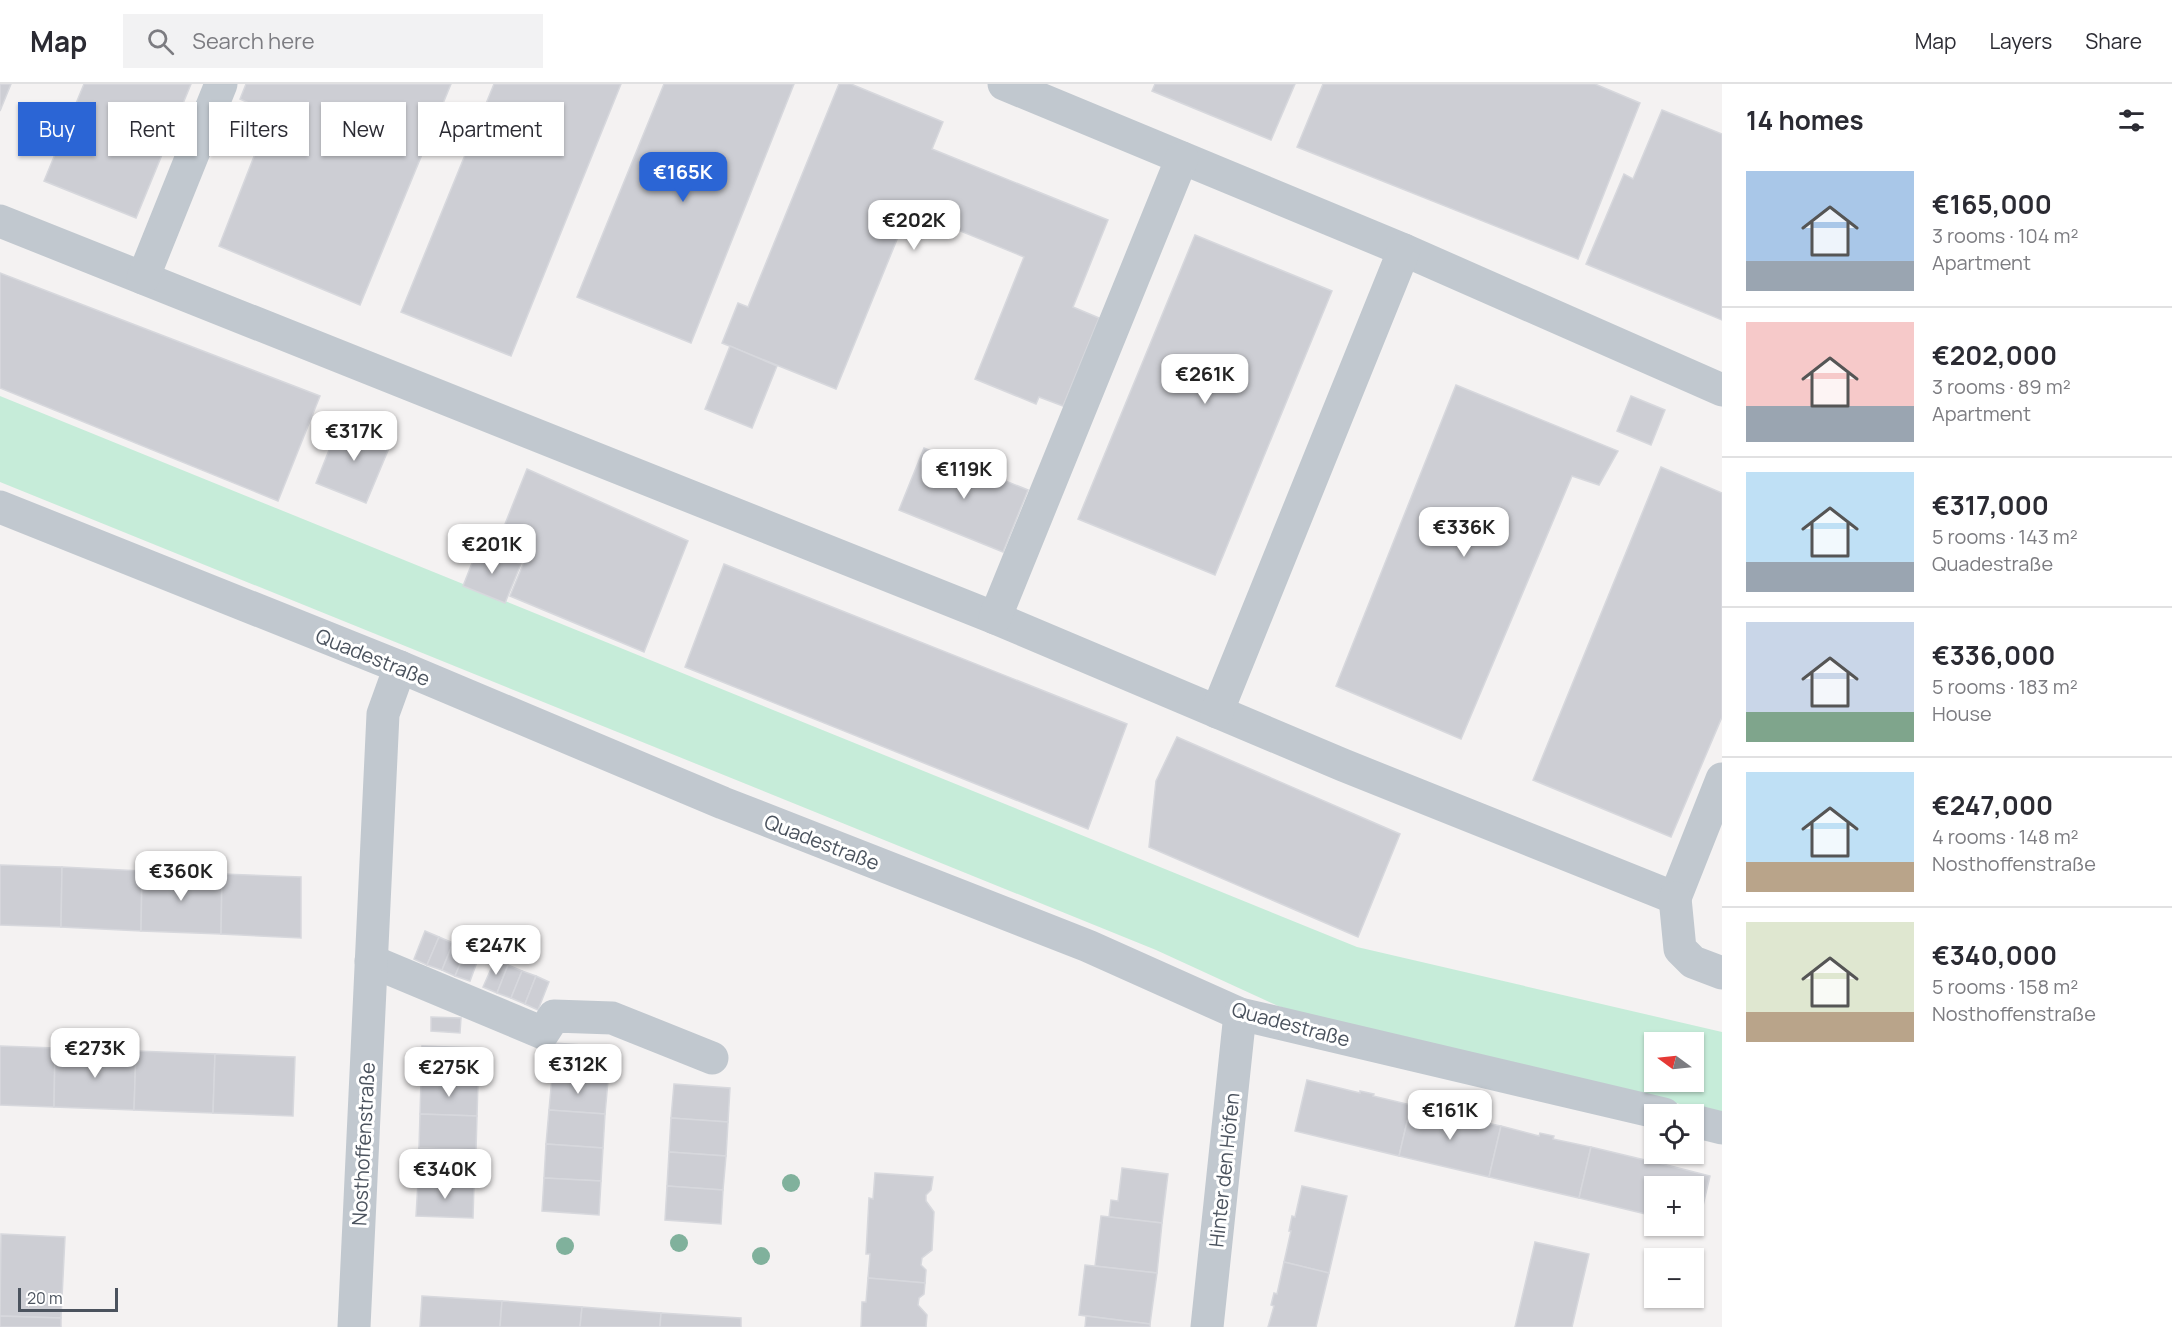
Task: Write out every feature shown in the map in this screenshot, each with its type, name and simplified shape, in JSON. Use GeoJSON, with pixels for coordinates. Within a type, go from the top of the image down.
{"type":"FeatureCollection","features":[{"type":"Feature","properties":{"kind":"street"},"geometry":{"type":"LineString","coordinates":[[142,278],[221,84]]}},
{"type":"Feature","properties":{"kind":"street"},"geometry":{"type":"LineString","coordinates":[[1004,84],[1404,250],[1722,390]]}},
{"type":"Feature","properties":{"kind":"street"},"geometry":{"type":"LineString","coordinates":[[995,618],[1182,158]]}},
{"type":"Feature","properties":{"kind":"street"},"geometry":{"type":"LineString","coordinates":[[0,221],[995,618],[1343,765],[1675,898]]}},
{"type":"Feature","properties":{"kind":"street"},"geometry":{"type":"LineString","coordinates":[[1217,712],[1404,250]]}},
{"type":"Feature","properties":{"kind":"street","name":"Quadestraße"},"geometry":{"type":"LineString","coordinates":[[0,507],[400,667],[723,803],[1088,946],[1240,1014],[1644,1109]]}},
{"type":"Feature","properties":{"kind":"street","name":"Nosthoffenstraße"},"geometry":{"type":"LineString","coordinates":[[354,1327],[383,714],[400,667]]}},
{"type":"Feature","properties":{"kind":"street"},"geometry":{"type":"LineString","coordinates":[[1722,779],[1675,898],[1680,949],[1693,962],[1722,972]]}},
{"type":"Feature","properties":{"kind":"street"},"geometry":{"type":"LineString","coordinates":[[371,960],[543,1033],[554,1016],[612,1018],[712,1058]]}},
{"type":"Feature","properties":{"kind":"street","name":"Hinter den Höfen"},"geometry":{"type":"LineString","coordinates":[[1207,1327],[1240,1014]]}},
{"type":"Feature","properties":{"kind":"street"},"geometry":{"type":"LineString","coordinates":[[1704,1124],[1722,1128]]}},
{"type":"Feature","properties":{"kind":"green space"},"geometry":{"type":"Polygon","coordinates":[[[0,396],[1357,947],[1722,1032],[1722,1114],[1704,1110],[1704,1104],[1680,1104],[1317,1018],[1278,1006],[1156,950],[0,482],[0,396]]]}},
{"type":"Feature","properties":{"kind":"building"},"geometry":{"type":"Polygon","coordinates":[[[0,84],[11,84],[0,111],[0,84]]]}},
{"type":"Feature","properties":{"kind":"building"},"geometry":{"type":"Polygon","coordinates":[[[84,84],[191,84],[184,102],[108,102],[108,156],[161,156],[136,218],[44,181],[54,156],[96,156],[96,102],[77,102],[84,84]]]}},
{"type":"Feature","properties":{"kind":"building"},"geometry":{"type":"Polygon","coordinates":[[[246,84],[451,84],[444,102],[418,102],[418,156],[421,156],[360,305],[219,246],[254,156],[309,156],[309,102],[247,102],[240,99],[246,84]]]}},
{"type":"Feature","properties":{"kind":"building"},"geometry":{"type":"Polygon","coordinates":[[[494,84],[621,84],[511,356],[401,312],[465,156],[564,156],[564,102],[487,102],[494,84]]]}},
{"type":"Feature","properties":{"kind":"building"},"geometry":{"type":"Polygon","coordinates":[[[664,84],[794,84],[691,343],[577,297],[664,84]]]}},
{"type":"Feature","properties":{"kind":"building"},"geometry":{"type":"Polygon","coordinates":[[[839,84],[851,84],[943,122],[932,149],[1108,220],[1073,307],[1099,318],[1063,406],[1039,397],[1036,404],[975,379],[1024,257],[909,210],[836,389],[722,343],[738,303],[748,307],[839,84]]]}},
{"type":"Feature","properties":{"kind":"building"},"geometry":{"type":"Polygon","coordinates":[[[1155,84],[1295,84],[1271,140],[1152,91],[1155,84]]]}},
{"type":"Feature","properties":{"kind":"building"},"geometry":{"type":"Polygon","coordinates":[[[1323,84],[1595,84],[1640,103],[1578,259],[1297,147],[1323,84]]]}},
{"type":"Feature","properties":{"kind":"building"},"geometry":{"type":"Polygon","coordinates":[[[1662,110],[1722,134],[1722,320],[1586,264],[1624,174],[1633,179],[1662,110]]]}},
{"type":"Feature","properties":{"kind":"building"},"geometry":{"type":"Polygon","coordinates":[[[1195,235],[1332,291],[1215,575],[1078,519],[1195,235]]]}},
{"type":"Feature","properties":{"kind":"building"},"geometry":{"type":"Polygon","coordinates":[[[0,273],[320,396],[278,501],[0,388],[0,273]]]}},
{"type":"Feature","properties":{"kind":"building"},"geometry":{"type":"Polygon","coordinates":[[[730,346],[777,366],[752,428],[705,409],[730,346]]]}},
{"type":"Feature","properties":{"kind":"building"},"geometry":{"type":"Polygon","coordinates":[[[1456,385],[1618,451],[1599,485],[1572,476],[1461,739],[1336,686],[1456,385]]]}},
{"type":"Feature","properties":{"kind":"building"},"geometry":{"type":"Polygon","coordinates":[[[1631,396],[1665,410],[1651,445],[1617,431],[1631,396]]]}},
{"type":"Feature","properties":{"kind":"building"},"geometry":{"type":"Polygon","coordinates":[[[341,420],[392,441],[366,503],[316,483],[341,420]]]}},
{"type":"Feature","properties":{"kind":"building"},"geometry":{"type":"Polygon","coordinates":[[[924,448],[1028,490],[1003,552],[899,510],[924,448]]]}},
{"type":"Feature","properties":{"kind":"building"},"geometry":{"type":"Polygon","coordinates":[[[1661,467],[1722,493],[1722,717],[1671,837],[1533,780],[1661,467]]]}},
{"type":"Feature","properties":{"kind":"building"},"geometry":{"type":"Polygon","coordinates":[[[527,469],[688,541],[644,652],[510,596],[531,545],[501,534],[527,469]]]}},
{"type":"Feature","properties":{"kind":"building"},"geometry":{"type":"Polygon","coordinates":[[[478,548],[521,564],[505,603],[463,586],[478,548]]]}},
{"type":"Feature","properties":{"kind":"building"},"geometry":{"type":"Polygon","coordinates":[[[724,564],[1127,724],[1088,829],[685,667],[724,564]]]}},
{"type":"Feature","properties":{"kind":"building"},"geometry":{"type":"Polygon","coordinates":[[[1177,737],[1400,834],[1358,937],[1149,847],[1156,781],[1177,737]]]}},
{"type":"Feature","properties":{"kind":"building"},"geometry":{"type":"Polygon","coordinates":[[[0,865],[62,867],[61,927],[0,925],[0,865]]]}},
{"type":"Feature","properties":{"kind":"building"},"geometry":{"type":"Polygon","coordinates":[[[62,867],[142,871],[141,931],[61,927],[62,867]]]}},
{"type":"Feature","properties":{"kind":"building"},"geometry":{"type":"Polygon","coordinates":[[[142,871],[222,874],[221,934],[141,931],[142,871]]]}},
{"type":"Feature","properties":{"kind":"building"},"geometry":{"type":"Polygon","coordinates":[[[222,874],[301,877],[301,938],[221,934],[222,874]]]}},
{"type":"Feature","properties":{"kind":"building"},"geometry":{"type":"Polygon","coordinates":[[[425,931],[439,937],[427,965],[414,959],[425,931]]]}},
{"type":"Feature","properties":{"kind":"building"},"geometry":{"type":"Polygon","coordinates":[[[439,937],[453,943],[442,970],[427,965],[439,937]]]}},
{"type":"Feature","properties":{"kind":"building"},"geometry":{"type":"Polygon","coordinates":[[[453,943],[467,948],[455,976],[442,970],[453,943]]]}},
{"type":"Feature","properties":{"kind":"building"},"geometry":{"type":"Polygon","coordinates":[[[467,948],[480,954],[470,981],[455,976],[467,948]]]}},
{"type":"Feature","properties":{"kind":"building"},"geometry":{"type":"Polygon","coordinates":[[[495,960],[508,965],[497,993],[483,987],[495,960]]]}},
{"type":"Feature","properties":{"kind":"building"},"geometry":{"type":"Polygon","coordinates":[[[508,965],[522,971],[511,998],[497,993],[508,965]]]}},
{"type":"Feature","properties":{"kind":"building"},"geometry":{"type":"Polygon","coordinates":[[[522,971],[536,976],[525,1004],[511,998],[522,971]]]}},
{"type":"Feature","properties":{"kind":"building"},"geometry":{"type":"Polygon","coordinates":[[[536,976],[549,982],[538,1010],[525,1004],[536,976]]]}},
{"type":"Feature","properties":{"kind":"building"},"geometry":{"type":"Polygon","coordinates":[[[431,1017],[461,1018],[460,1033],[431,1031],[431,1017]]]}},
{"type":"Feature","properties":{"kind":"building"},"geometry":{"type":"Polygon","coordinates":[[[554,1043],[610,1047],[608,1081],[552,1077],[554,1043]]]}},
{"type":"Feature","properties":{"kind":"building"},"geometry":{"type":"Polygon","coordinates":[[[0,1046],[55,1048],[54,1107],[0,1105],[0,1046]]]}},
{"type":"Feature","properties":{"kind":"building"},"geometry":{"type":"Polygon","coordinates":[[[422,1046],[479,1048],[478,1082],[421,1080],[422,1046]]]}},
{"type":"Feature","properties":{"kind":"building"},"geometry":{"type":"Polygon","coordinates":[[[55,1048],[136,1051],[134,1110],[54,1107],[55,1048]]]}},
{"type":"Feature","properties":{"kind":"building"},"geometry":{"type":"Polygon","coordinates":[[[136,1051],[215,1054],[213,1113],[134,1110],[136,1051]]]}},
{"type":"Feature","properties":{"kind":"building"},"geometry":{"type":"Polygon","coordinates":[[[215,1054],[295,1057],[293,1116],[213,1113],[215,1054]]]}},
{"type":"Feature","properties":{"kind":"building"},"geometry":{"type":"Polygon","coordinates":[[[552,1077],[608,1081],[605,1114],[549,1110],[552,1077]]]}},
{"type":"Feature","properties":{"kind":"building"},"geometry":{"type":"Polygon","coordinates":[[[421,1080],[478,1082],[477,1116],[420,1114],[421,1080]]]}},
{"type":"Feature","properties":{"kind":"building"},"geometry":{"type":"Polygon","coordinates":[[[1307,1080],[1360,1093],[1360,1091],[1374,1094],[1373,1096],[1411,1105],[1399,1156],[1295,1131],[1307,1080]]]}},
{"type":"Feature","properties":{"kind":"building"},"geometry":{"type":"Polygon","coordinates":[[[674,1084],[730,1088],[728,1122],[671,1118],[674,1084]]]}},
{"type":"Feature","properties":{"kind":"building"},"geometry":{"type":"Polygon","coordinates":[[[1411,1105],[1464,1115],[1464,1118],[1501,1126],[1489,1177],[1399,1156],[1411,1105]]]}},
{"type":"Feature","properties":{"kind":"building"},"geometry":{"type":"Polygon","coordinates":[[[549,1110],[605,1114],[603,1148],[546,1144],[549,1110]]]}},
{"type":"Feature","properties":{"kind":"building"},"geometry":{"type":"Polygon","coordinates":[[[420,1114],[477,1116],[476,1150],[419,1148],[420,1114]]]}},
{"type":"Feature","properties":{"kind":"building"},"geometry":{"type":"Polygon","coordinates":[[[671,1118],[728,1122],[726,1156],[669,1152],[671,1118]]]}},
{"type":"Feature","properties":{"kind":"building"},"geometry":{"type":"Polygon","coordinates":[[[1501,1126],[1539,1136],[1540,1133],[1554,1136],[1553,1139],[1591,1147],[1579,1198],[1489,1177],[1501,1126]]]}},
{"type":"Feature","properties":{"kind":"building"},"geometry":{"type":"Polygon","coordinates":[[[546,1144],[603,1148],[601,1181],[544,1178],[546,1144]]]}},
{"type":"Feature","properties":{"kind":"building"},"geometry":{"type":"Polygon","coordinates":[[[1591,1147],[1644,1160],[1644,1164],[1663,1164],[1710,1176],[1704,1202],[1704,1176],[1644,1176],[1644,1214],[1579,1198],[1591,1147]]]}},
{"type":"Feature","properties":{"kind":"building"},"geometry":{"type":"Polygon","coordinates":[[[419,1148],[476,1150],[474,1184],[418,1182],[419,1148]]]}},
{"type":"Feature","properties":{"kind":"building"},"geometry":{"type":"Polygon","coordinates":[[[669,1152],[726,1156],[723,1190],[667,1186],[669,1152]]]}},
{"type":"Feature","properties":{"kind":"building"},"geometry":{"type":"Polygon","coordinates":[[[1122,1168],[1168,1174],[1162,1223],[1109,1217],[1111,1200],[1118,1201],[1122,1168]]]}},
{"type":"Feature","properties":{"kind":"building"},"geometry":{"type":"Polygon","coordinates":[[[875,1173],[933,1177],[931,1190],[926,1195],[926,1201],[934,1212],[932,1250],[922,1258],[921,1265],[926,1270],[925,1283],[868,1278],[870,1254],[866,1254],[869,1198],[873,1199],[875,1173]]]}},
{"type":"Feature","properties":{"kind":"building"},"geometry":{"type":"Polygon","coordinates":[[[544,1178],[601,1181],[599,1215],[542,1211],[544,1178]]]}},
{"type":"Feature","properties":{"kind":"building"},"geometry":{"type":"Polygon","coordinates":[[[418,1182],[474,1184],[473,1218],[416,1216],[418,1182]]]}},
{"type":"Feature","properties":{"kind":"building"},"geometry":{"type":"Polygon","coordinates":[[[667,1186],[723,1190],[721,1224],[665,1220],[667,1186]]]}},
{"type":"Feature","properties":{"kind":"building"},"geometry":{"type":"Polygon","coordinates":[[[1302,1186],[1347,1196],[1329,1273],[1284,1262],[1292,1216],[1295,1217],[1302,1186]]]}},
{"type":"Feature","properties":{"kind":"building"},"geometry":{"type":"Polygon","coordinates":[[[1101,1216],[1162,1223],[1157,1273],[1095,1266],[1101,1216]]]}},
{"type":"Feature","properties":{"kind":"building"},"geometry":{"type":"Polygon","coordinates":[[[1,1234],[65,1237],[61,1318],[0,1316],[1,1234]]]}},
{"type":"Feature","properties":{"kind":"building"},"geometry":{"type":"Polygon","coordinates":[[[1535,1242],[1589,1254],[1572,1327],[1515,1327],[1535,1242]]]}},
{"type":"Feature","properties":{"kind":"building"},"geometry":{"type":"Polygon","coordinates":[[[1284,1262],[1329,1273],[1316,1327],[1268,1327],[1274,1306],[1271,1305],[1274,1293],[1277,1294],[1284,1262]]]}},
{"type":"Feature","properties":{"kind":"building"},"geometry":{"type":"Polygon","coordinates":[[[1085,1265],[1157,1273],[1150,1324],[1079,1315],[1085,1265]]]}},
{"type":"Feature","properties":{"kind":"building"},"geometry":{"type":"Polygon","coordinates":[[[868,1278],[925,1283],[924,1294],[919,1298],[918,1305],[927,1315],[926,1327],[861,1327],[862,1302],[866,1302],[868,1278]]]}},
{"type":"Feature","properties":{"kind":"building"},"geometry":{"type":"Polygon","coordinates":[[[422,1296],[502,1301],[500,1327],[420,1327],[422,1296]]]}},
{"type":"Feature","properties":{"kind":"building"},"geometry":{"type":"Polygon","coordinates":[[[502,1301],[582,1307],[580,1327],[500,1327],[502,1301]]]}},
{"type":"Feature","properties":{"kind":"building"},"geometry":{"type":"Polygon","coordinates":[[[582,1307],[661,1313],[660,1327],[580,1327],[582,1307]]]}},
{"type":"Feature","properties":{"kind":"building"},"geometry":{"type":"Polygon","coordinates":[[[661,1313],[741,1318],[741,1327],[660,1327],[661,1313]]]}},
{"type":"Feature","properties":{"kind":"building"},"geometry":{"type":"Polygon","coordinates":[[[0,1316],[61,1318],[61,1327],[0,1327],[0,1316]]]}},
{"type":"Feature","properties":{"kind":"building"},"geometry":{"type":"Polygon","coordinates":[[[1086,1316],[1150,1324],[1150,1327],[1085,1327],[1086,1316]]]}}]}
